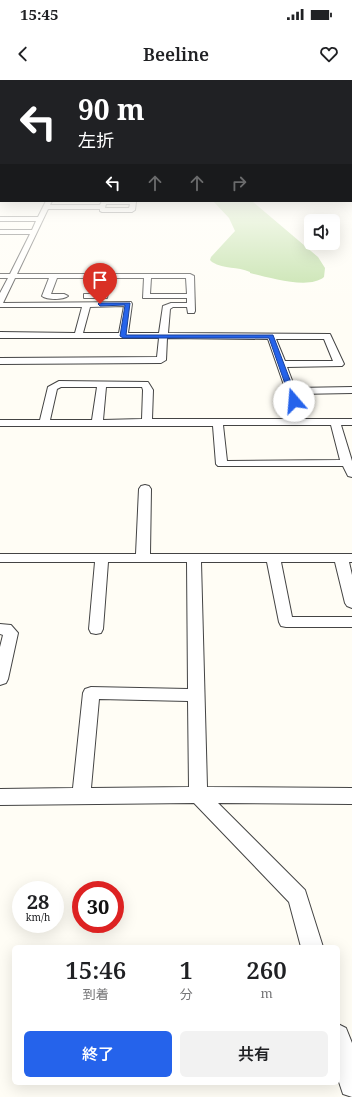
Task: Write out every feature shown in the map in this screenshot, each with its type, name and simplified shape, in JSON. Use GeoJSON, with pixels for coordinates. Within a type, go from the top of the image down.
{"type":"FeatureCollection","features":[{"type":"Feature","properties":{"kind":"street"},"geometry":{"type":"LineString","coordinates":[[1,296],[33,233]]}},
{"type":"Feature","properties":{"kind":"street"},"geometry":{"type":"LineString","coordinates":[[0,276],[190,276],[191,296],[191,308],[171,305],[166,308],[161,360],[0,361]]}},
{"type":"Feature","properties":{"kind":"street"},"geometry":{"type":"LineString","coordinates":[[54,276],[46,296],[104,296],[108,276]]}},
{"type":"Feature","properties":{"kind":"street"},"geometry":{"type":"LineString","coordinates":[[148,276],[146,296],[191,296]]}},
{"type":"Feature","properties":{"kind":"street"},"geometry":{"type":"LineString","coordinates":[[78,336],[86,304]]}},
{"type":"Feature","properties":{"kind":"street"},"geometry":{"type":"LineString","coordinates":[[0,305],[128,304],[123,336]]}},
{"type":"Feature","properties":{"kind":"street"},"geometry":{"type":"LineString","coordinates":[[0,335],[327,336],[339,364],[281,364]]}},
{"type":"Feature","properties":{"kind":"street"},"geometry":{"type":"LineString","coordinates":[[271,336],[291,391],[300,422]]}},
{"type":"Feature","properties":{"kind":"street"},"geometry":{"type":"LineString","coordinates":[[44,423],[53,387],[58,384],[144,384],[148,390],[147,423]]}},
{"type":"Feature","properties":{"kind":"street"},"geometry":{"type":"LineString","coordinates":[[97,423],[102,384]]}},
{"type":"Feature","properties":{"kind":"street"},"geometry":{"type":"LineString","coordinates":[[291,391],[352,390]]}},
{"type":"Feature","properties":{"kind":"street"},"geometry":{"type":"LineString","coordinates":[[335,422],[347,463],[352,474]]}},
{"type":"Feature","properties":{"kind":"street"},"geometry":{"type":"LineString","coordinates":[[0,423],[352,422]]}},
{"type":"Feature","properties":{"kind":"street"},"geometry":{"type":"LineString","coordinates":[[218,423],[222,464],[347,463]]}},
{"type":"Feature","properties":{"kind":"street"},"geometry":{"type":"LineString","coordinates":[[143,557],[145,489]]}},
{"type":"Feature","properties":{"kind":"street"},"geometry":{"type":"LineString","coordinates":[[96,629],[102,557]]}},
{"type":"Feature","properties":{"kind":"street"},"geometry":{"type":"LineString","coordinates":[[194,557],[198,795],[298,897],[311,945]]}},
{"type":"Feature","properties":{"kind":"street"},"geometry":{"type":"LineString","coordinates":[[273,557],[286,622],[352,622]]}},
{"type":"Feature","properties":{"kind":"street"},"geometry":{"type":"LineString","coordinates":[[0,558],[346,558],[352,603]]}},
{"type":"Feature","properties":{"kind":"street"},"geometry":{"type":"LineString","coordinates":[[0,629],[6,629],[11,633],[0,679]]}},
{"type":"Feature","properties":{"kind":"street"},"geometry":{"type":"LineString","coordinates":[[81,796],[91,693],[196,695]]}},
{"type":"Feature","properties":{"kind":"street"},"geometry":{"type":"LineString","coordinates":[[0,797],[198,795],[352,796]]}},
{"type":"Feature","properties":{"kind":"street"},"geometry":{"type":"LineString","coordinates":[[340,1043],[352,1085]]}},
{"type":"Feature","properties":{"kind":"green space"},"geometry":{"type":"Polygon","coordinates":[[[233,233],[290,233],[304,245],[304,250],[310,250],[318,257],[325,268],[324,277],[317,281],[299,283],[222,266],[210,260],[233,233]]]}},
{"type":"Feature","properties":{"kind":"route"},"geometry":{"type":"LineString","coordinates":[[100,304],[128,304],[123,336],[271,336],[294,401]]}}]}
